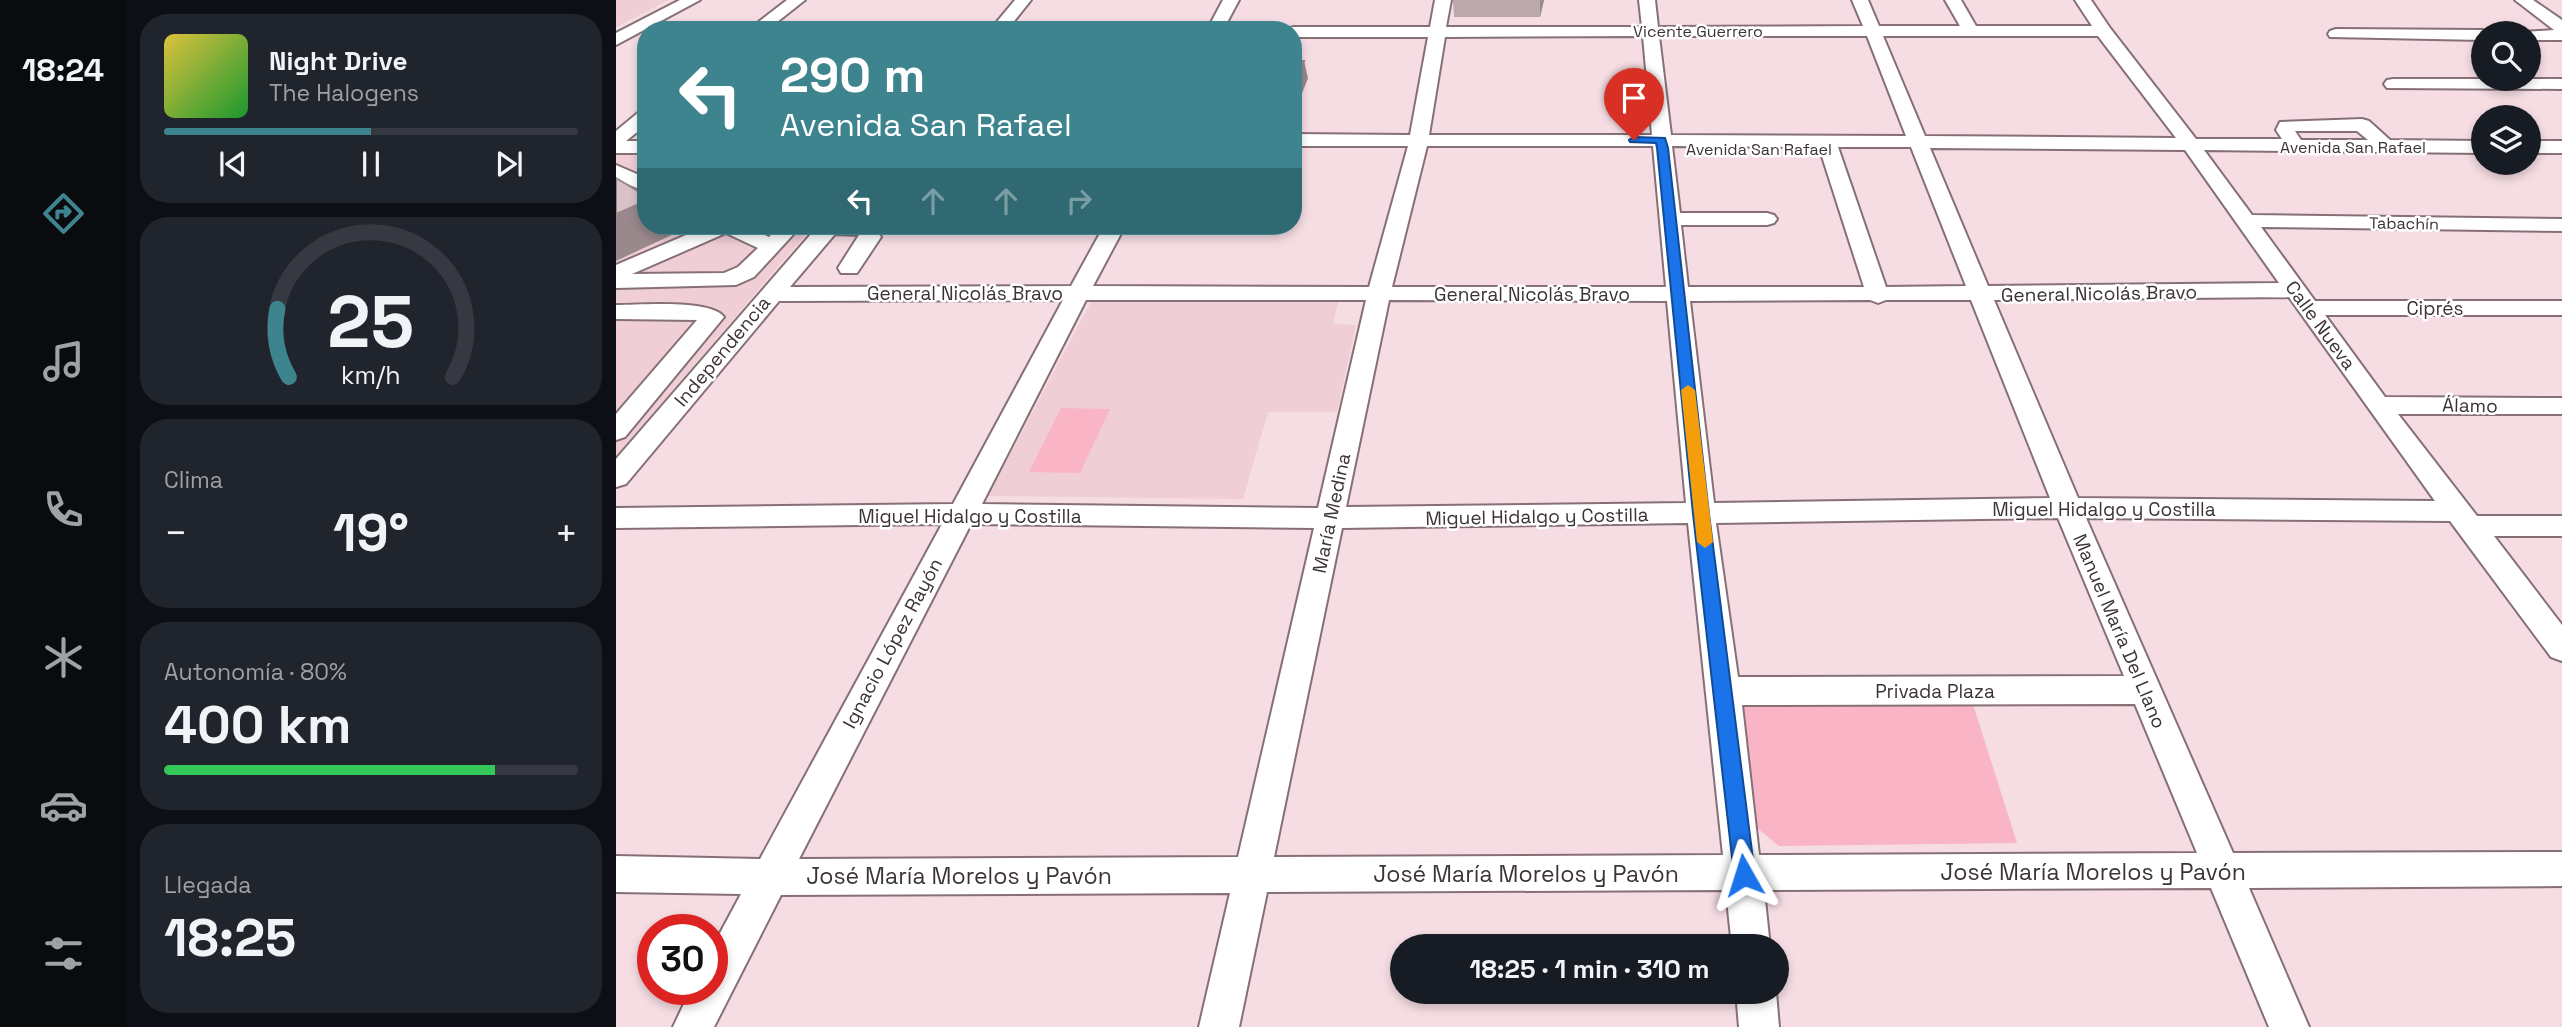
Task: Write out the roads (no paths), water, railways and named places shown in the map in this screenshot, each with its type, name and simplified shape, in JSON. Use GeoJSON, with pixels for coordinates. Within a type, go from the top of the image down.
{"type":"FeatureCollection","features":[{"type":"Feature","properties":{"kind":"street"},"geometry":{"type":"LineString","coordinates":[[652,21],[692,0]]}},
{"type":"Feature","properties":{"kind":"street"},"geometry":{"type":"LineString","coordinates":[[769,21],[797,0]]}},
{"type":"Feature","properties":{"kind":"street"},"geometry":{"type":"LineString","coordinates":[[1006,21],[1023,0]]}},
{"type":"Feature","properties":{"kind":"street"},"geometry":{"type":"LineString","coordinates":[[1220,21],[1231,0]]}},
{"type":"Feature","properties":{"kind":"street","name":"María Medina"},"geometry":{"type":"LineString","coordinates":[[1219,1027],[1379,293],[1418,144],[1443,0]]}},
{"type":"Feature","properties":{"kind":"street"},"geometry":{"type":"LineString","coordinates":[[1647,0],[1701,514],[1724,691],[1750,934]]}},
{"type":"Feature","properties":{"kind":"street","name":"Manuel María Del Llano"},"geometry":{"type":"LineString","coordinates":[[1860,0],[1917,146],[2068,508],[2289,1027]]}},
{"type":"Feature","properties":{"kind":"street"},"geometry":{"type":"LineString","coordinates":[[1953,0],[1972,33]]}},
{"type":"Feature","properties":{"kind":"street","name":"Calle Nueva"},"geometry":{"type":"LineString","coordinates":[[2083,0],[2378,405],[2562,648]]}},
{"type":"Feature","properties":{"kind":"street"},"geometry":{"type":"LineString","coordinates":[[2523,0],[2562,29]]}},
{"type":"Feature","properties":{"kind":"street"},"geometry":{"type":"LineString","coordinates":[[619,38],[637,29]]}},
{"type":"Feature","properties":{"kind":"street","name":"Vicente Guerrero"},"geometry":{"type":"LineString","coordinates":[[1302,32],[2103,31]]}},
{"type":"Feature","properties":{"kind":"street"},"geometry":{"type":"LineString","coordinates":[[2336,34],[2471,35]]}},
{"type":"Feature","properties":{"kind":"street"},"geometry":{"type":"LineString","coordinates":[[2541,35],[2562,35]]}},
{"type":"Feature","properties":{"kind":"street"},"geometry":{"type":"LineString","coordinates":[[619,38],[637,37]]}},
{"type":"Feature","properties":{"kind":"street"},"geometry":{"type":"LineString","coordinates":[[2393,84],[2562,84]]}},
{"type":"Feature","properties":{"kind":"street"},"geometry":{"type":"LineString","coordinates":[[616,141],[637,124]]}},
{"type":"Feature","properties":{"kind":"street"},"geometry":{"type":"LineString","coordinates":[[616,141],[637,140]]}},
{"type":"Feature","properties":{"kind":"street","name":"Avenida San Rafael"},"geometry":{"type":"LineString","coordinates":[[1302,140],[1418,144],[2194,149],[2223,146],[2471,147]]}},
{"type":"Feature","properties":{"kind":"street"},"geometry":{"type":"LineString","coordinates":[[616,141],[637,145]]}},
{"type":"Feature","properties":{"kind":"street","name":"Avenida San Rafael"},"geometry":{"type":"LineString","coordinates":[[1302,148],[1418,144]]}},
{"type":"Feature","properties":{"kind":"street"},"geometry":{"type":"LineString","coordinates":[[1830,145],[1878,296]]}},
{"type":"Feature","properties":{"kind":"street"},"geometry":{"type":"LineString","coordinates":[[2541,147],[2562,147]]}},
{"type":"Feature","properties":{"kind":"street"},"geometry":{"type":"LineString","coordinates":[[616,171],[637,170]]}},
{"type":"Feature","properties":{"kind":"street"},"geometry":{"type":"LineString","coordinates":[[616,171],[637,182]]}},
{"type":"Feature","properties":{"kind":"street"},"geometry":{"type":"LineString","coordinates":[[1670,219],[1767,219]]}},
{"type":"Feature","properties":{"kind":"street","name":"Tabachín"},"geometry":{"type":"LineString","coordinates":[[2246,221],[2562,225]]}},
{"type":"Feature","properties":{"kind":"street"},"geometry":{"type":"LineString","coordinates":[[616,273],[705,235]]}},
{"type":"Feature","properties":{"kind":"street"},"geometry":{"type":"LineString","coordinates":[[747,235],[772,246]]}},
{"type":"Feature","properties":{"kind":"street"},"geometry":{"type":"LineString","coordinates":[[616,281],[728,280],[746,272],[781,235]]}},
{"type":"Feature","properties":{"kind":"street","name":"Independencia"},"geometry":{"type":"LineString","coordinates":[[616,477],[821,235]]}},
{"type":"Feature","properties":{"kind":"street"},"geometry":{"type":"LineString","coordinates":[[849,268],[870,235]]}},
{"type":"Feature","properties":{"kind":"street","name":"Ignacio López Rayón"},"geometry":{"type":"LineString","coordinates":[[728,957],[1109,235]]}},
{"type":"Feature","properties":{"kind":"street","name":"General Nicolás Bravo"},"geometry":{"type":"LineString","coordinates":[[770,294],[1080,292],[1980,295],[2302,299]]}},
{"type":"Feature","properties":{"kind":"street","name":"Ciprés"},"geometry":{"type":"LineString","coordinates":[[2302,299],[2562,309]]}},
{"type":"Feature","properties":{"kind":"street"},"geometry":{"type":"LineString","coordinates":[[616,312],[709,314],[711,318],[616,431]]}},
{"type":"Feature","properties":{"kind":"street"},"geometry":{"type":"LineString","coordinates":[[695,338],[733,337]]}},
{"type":"Feature","properties":{"kind":"street"},"geometry":{"type":"LineString","coordinates":[[672,364],[712,363]]}},
{"type":"Feature","properties":{"kind":"street","name":"Álamo"},"geometry":{"type":"LineString","coordinates":[[2378,405],[2562,406]]}},
{"type":"Feature","properties":{"kind":"street","name":"Miguel Hidalgo y Costilla"},"geometry":{"type":"LineString","coordinates":[[616,518],[960,514],[1331,518],[2068,508],[2465,518],[2562,526]]}},
{"type":"Feature","properties":{"kind":"street","name":"Privada Plaza"},"geometry":{"type":"LineString","coordinates":[[1724,691],[2146,690]]}},
{"type":"Feature","properties":{"kind":"street","name":"José María Morelos y Pavón"},"geometry":{"type":"LineString","coordinates":[[616,874],[769,877],[1252,873],[1744,875],[2562,869]]}},
{"type":"Feature","properties":{"kind":"street"},"geometry":{"type":"LineString","coordinates":[[1757,1004],[1759,1027]]}},
{"type":"Feature","properties":{"kind":"street","name":"Ignacio López Rayón"},"geometry":{"type":"LineString","coordinates":[[692,1027],[703,1005]]}}]}
